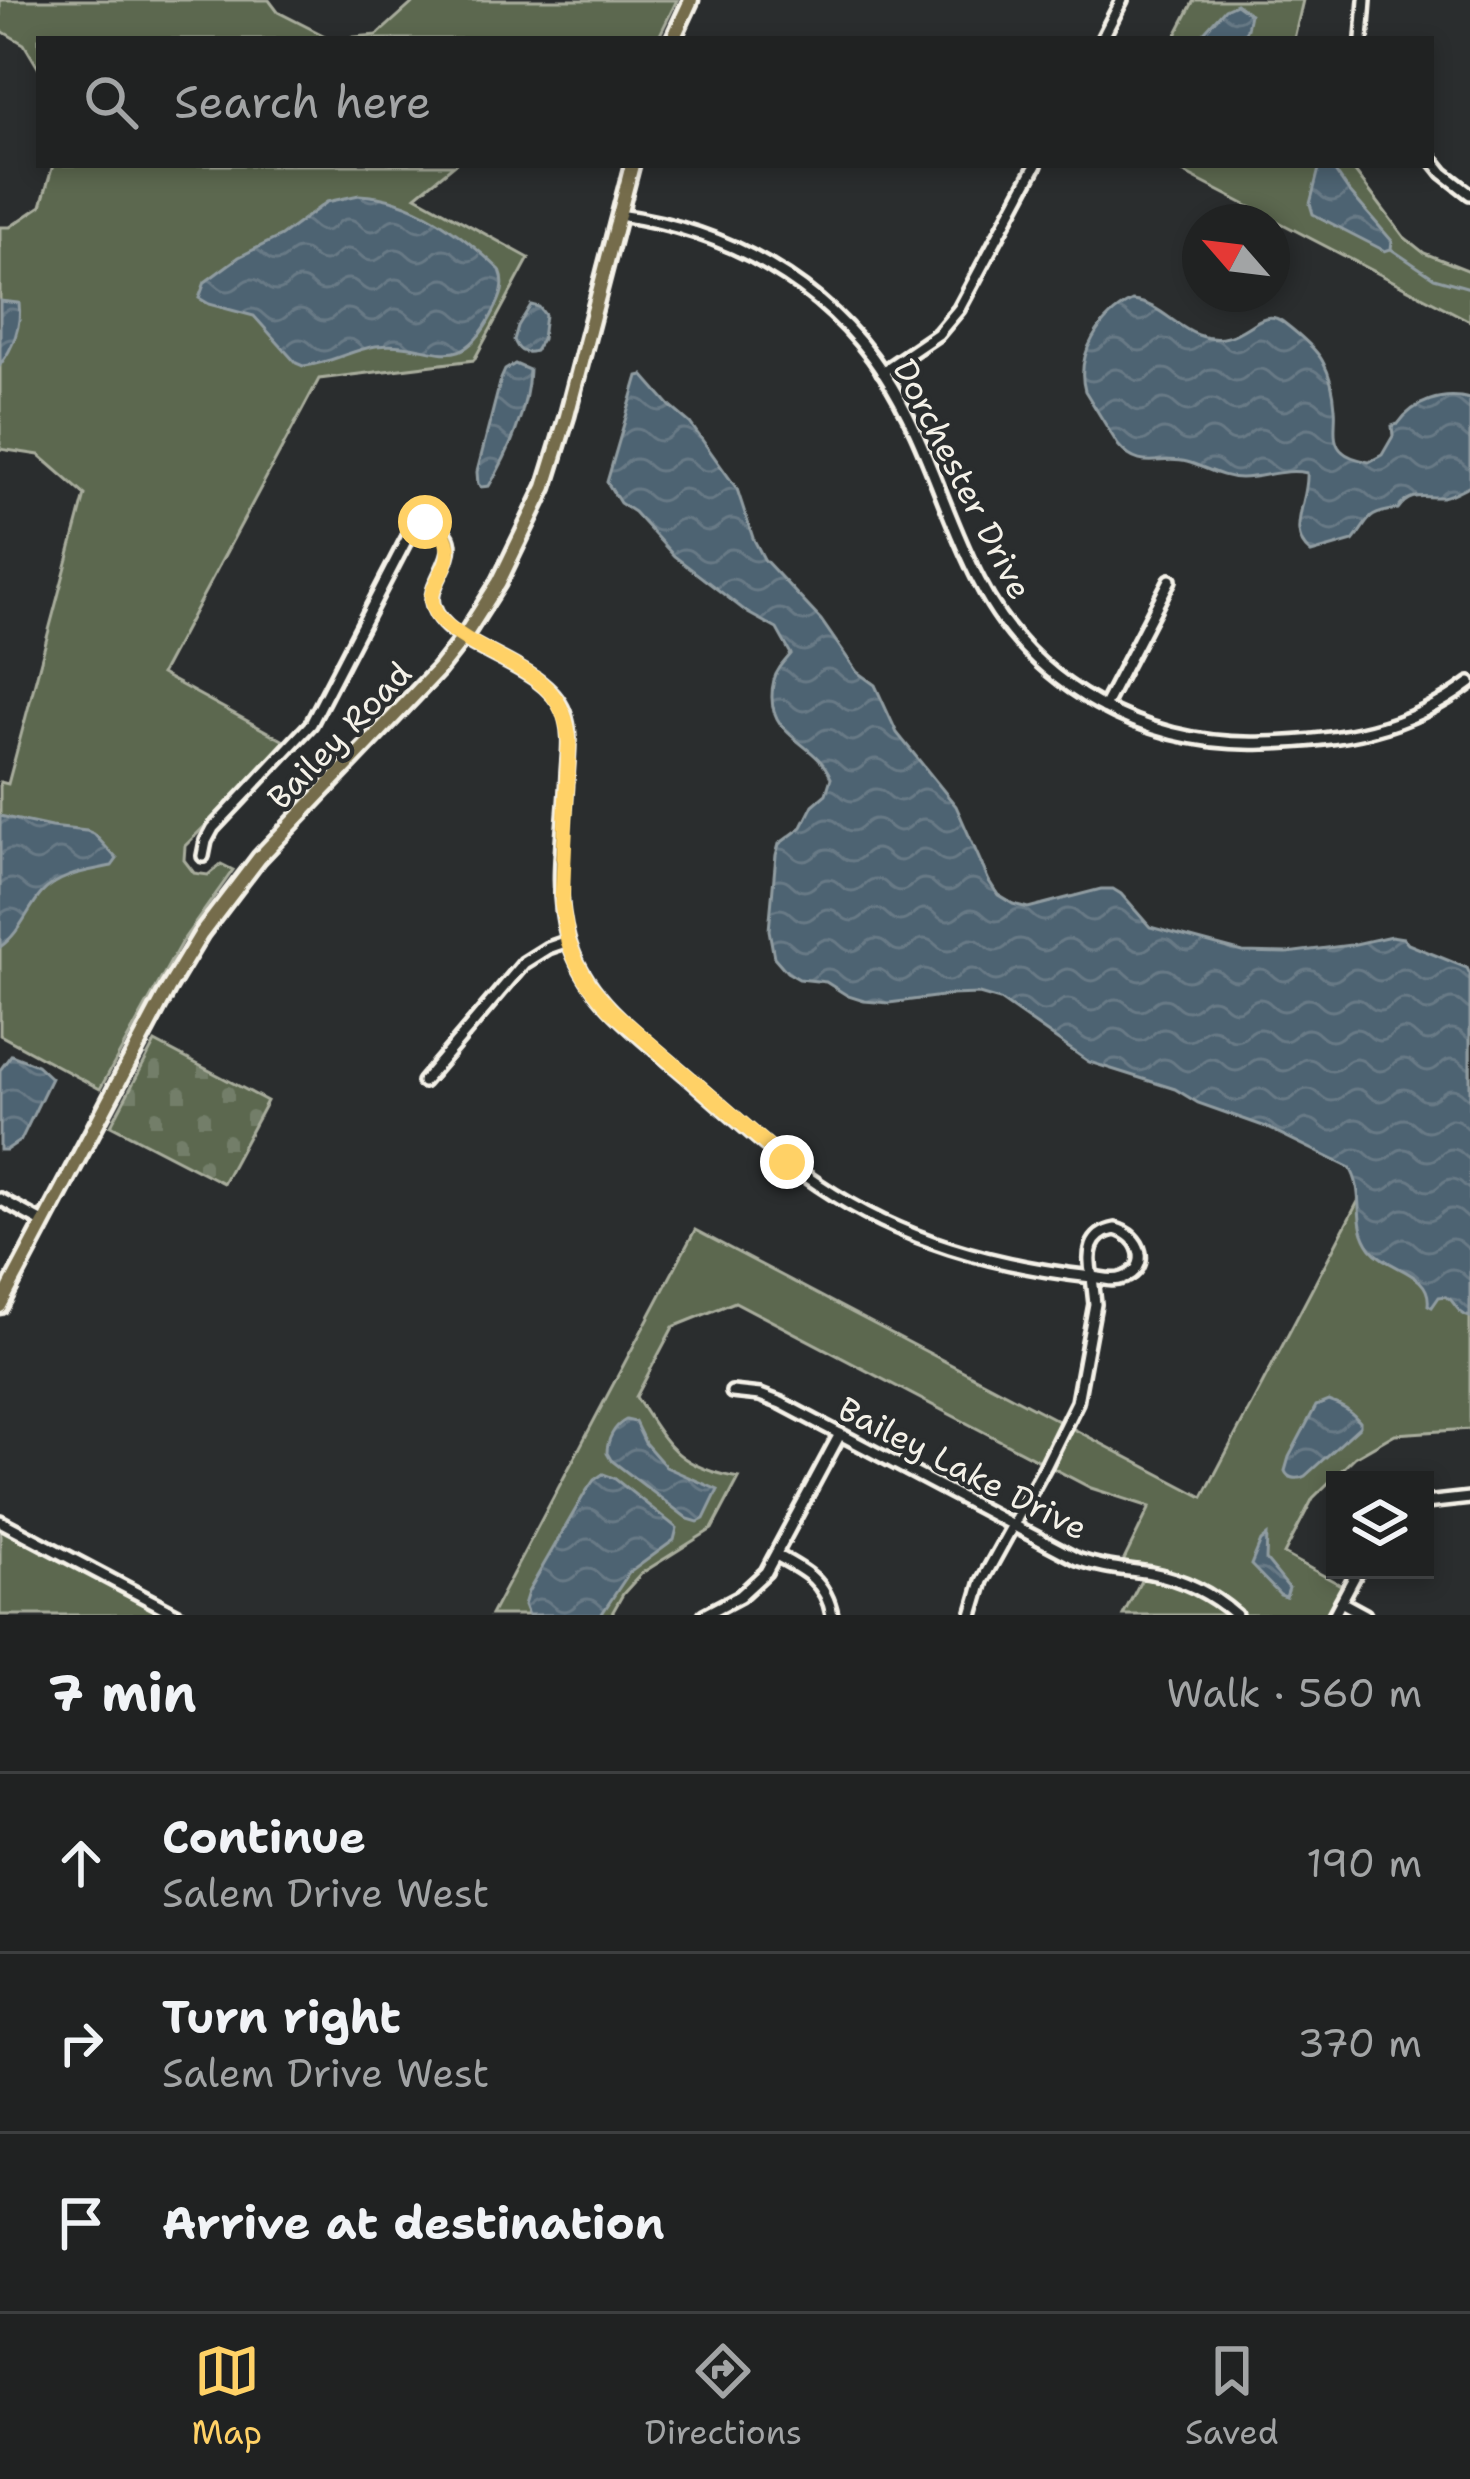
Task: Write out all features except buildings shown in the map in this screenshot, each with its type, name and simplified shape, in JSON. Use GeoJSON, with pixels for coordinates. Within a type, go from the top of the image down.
{"type":"FeatureCollection","features":[{"type":"Feature","properties":{"kind":"main road"},"geometry":{"type":"LineString","coordinates":[[674,36],[691,0]]}},
{"type":"Feature","properties":{"kind":"main road","name":"Bailey Road"},"geometry":{"type":"LineString","coordinates":[[0,1306],[177,974],[213,917],[259,858],[423,688],[464,637],[508,566],[544,487],[567,416],[631,168]]}},
{"type":"Feature","properties":{"kind":"street"},"geometry":{"type":"LineString","coordinates":[[1104,36],[1122,0]]}},
{"type":"Feature","properties":{"kind":"street"},"geometry":{"type":"LineString","coordinates":[[1362,36],[1364,0]]}},
{"type":"Feature","properties":{"kind":"street"},"geometry":{"type":"LineString","coordinates":[[1434,162],[1470,194]]}},
{"type":"Feature","properties":{"kind":"street"},"geometry":{"type":"LineString","coordinates":[[882,372],[938,334],[959,309],[1034,168]]}},
{"type":"Feature","properties":{"kind":"street","name":"Dorchester Drive"},"geometry":{"type":"LineString","coordinates":[[619,215],[664,222],[740,249],[793,280],[832,312],[882,372],[911,422],[968,559],[1001,618],[1057,677],[1104,707],[1147,728],[1203,741],[1314,741],[1393,725],[1430,710],[1470,683]]}},
{"type":"Feature","properties":{"kind":"street","name":"Bailey Road"},"geometry":{"type":"LineString","coordinates":[[203,856],[213,829],[307,730],[412,530],[420,523],[429,522],[443,533],[450,551],[433,588],[432,603],[443,622],[464,637]]}},
{"type":"Feature","properties":{"kind":"street"},"geometry":{"type":"LineString","coordinates":[[1104,707],[1170,580]]}},
{"type":"Feature","properties":{"kind":"street"},"geometry":{"type":"LineString","coordinates":[[464,637],[545,686],[567,718],[562,904],[568,941],[589,984],[611,1010],[778,1155],[833,1195],[908,1234],[964,1254],[1030,1269],[1092,1277],[1114,1280],[1129,1275],[1139,1262],[1135,1239],[1115,1229],[1094,1239],[1089,1253],[1092,1277],[1095,1304],[1080,1393],[982,1581],[972,1615]]}},
{"type":"Feature","properties":{"kind":"street"},"geometry":{"type":"LineString","coordinates":[[423,1082],[514,973],[535,955],[568,941]]}},
{"type":"Feature","properties":{"kind":"street"},"geometry":{"type":"LineString","coordinates":[[0,1199],[44,1223]]}},
{"type":"Feature","properties":{"kind":"street","name":"Bailey Lake Drive"},"geometry":{"type":"LineString","coordinates":[[732,1392],[766,1396],[1086,1562],[1177,1580],[1236,1615]]}},
{"type":"Feature","properties":{"kind":"street"},"geometry":{"type":"LineString","coordinates":[[704,1615],[748,1590],[776,1556],[840,1435]]}},
{"type":"Feature","properties":{"kind":"street"},"geometry":{"type":"LineString","coordinates":[[1434,1502],[1470,1498]]}},
{"type":"Feature","properties":{"kind":"street"},"geometry":{"type":"LineString","coordinates":[[0,1521],[178,1615]]}},
{"type":"Feature","properties":{"kind":"street"},"geometry":{"type":"LineString","coordinates":[[776,1556],[818,1581],[832,1615]]}},
{"type":"Feature","properties":{"kind":"street"},"geometry":{"type":"LineString","coordinates":[[1334,1615],[1353,1579]]}},
{"type":"Feature","properties":{"kind":"street"},"geometry":{"type":"LineString","coordinates":[[1341,1602],[1365,1615]]}},
{"type":"Feature","properties":{"kind":"green space"},"geometry":{"type":"Polygon","coordinates":[[[0,0],[269,0],[278,12],[325,36],[36,36],[36,64],[24,44],[0,30],[0,0]]]}},
{"type":"Feature","properties":{"kind":"green space"},"geometry":{"type":"Polygon","coordinates":[[[416,0],[677,0],[659,36],[366,36],[377,35],[416,0]]]}},
{"type":"Feature","properties":{"kind":"green space"},"geometry":{"type":"Polygon","coordinates":[[[1194,0],[1303,0],[1295,36],[1176,36],[1194,0]]]}},
{"type":"Feature","properties":{"kind":"green space"},"geometry":{"type":"Polygon","coordinates":[[[52,168],[450,168],[416,196],[529,258],[474,360],[319,379],[161,674],[288,743],[185,846],[184,860],[194,873],[208,875],[221,864],[233,870],[181,943],[100,1089],[0,1035],[0,782],[8,784],[85,495],[39,455],[0,449],[0,227],[10,227],[41,206],[52,168]]]}},
{"type":"Feature","properties":{"kind":"green space"},"geometry":{"type":"Polygon","coordinates":[[[1175,168],[1352,168],[1404,237],[1424,253],[1470,271],[1470,321],[1290,228],[1290,204],[1244,204],[1175,168]]]}},
{"type":"Feature","properties":{"kind":"green space"},"geometry":{"type":"Polygon","coordinates":[[[1470,988],[1470,1429],[1395,1434],[1341,1471],[1326,1471],[1326,1485],[1313,1498],[1284,1554],[1348,1589],[1334,1615],[1123,1615],[1145,1573],[1119,1570],[1150,1507],[1091,1488],[735,1302],[673,1327],[636,1397],[676,1452],[701,1468],[739,1478],[712,1529],[642,1573],[611,1615],[491,1615],[695,1230],[1203,1497],[1470,988]]]}},
{"type":"Feature","properties":{"kind":"green space"},"geometry":{"type":"Polygon","coordinates":[[[155,1042],[267,1101],[223,1183],[111,1125],[155,1042]]]}},
{"type":"Feature","properties":{"kind":"green space"},"geometry":{"type":"Polygon","coordinates":[[[0,1521],[178,1615],[0,1615],[0,1521]]]}},
{"type":"Feature","properties":{"kind":"water"},"geometry":{"type":"Polygon","coordinates":[[[1236,4],[1250,14],[1242,36],[1201,36],[1225,9],[1236,4]]]}},
{"type":"Feature","properties":{"kind":"water"},"geometry":{"type":"Polygon","coordinates":[[[1319,168],[1333,168],[1392,241],[1391,249],[1385,251],[1313,214],[1310,204],[1319,168]]]}},
{"type":"Feature","properties":{"kind":"water"},"geometry":{"type":"Polygon","coordinates":[[[359,195],[418,210],[470,243],[500,270],[503,287],[498,304],[467,347],[443,353],[376,346],[303,366],[254,316],[199,298],[205,282],[239,257],[281,236],[327,202],[359,195]]]}},
{"type":"Feature","properties":{"kind":"water"},"geometry":{"type":"Polygon","coordinates":[[[0,301],[19,303],[20,311],[15,336],[0,365],[0,301]]]}},
{"type":"Feature","properties":{"kind":"water"},"geometry":{"type":"Polygon","coordinates":[[[1132,301],[1213,339],[1265,318],[1283,322],[1323,362],[1334,396],[1337,443],[1355,458],[1369,462],[1382,455],[1393,436],[1392,426],[1421,404],[1450,397],[1470,399],[1470,485],[1445,496],[1413,498],[1398,509],[1374,516],[1353,541],[1311,553],[1303,545],[1299,526],[1307,473],[1234,478],[1187,462],[1135,458],[1118,445],[1085,391],[1083,377],[1087,351],[1100,327],[1132,301]]]}},
{"type":"Feature","properties":{"kind":"water"},"geometry":{"type":"Polygon","coordinates":[[[531,305],[545,315],[542,339],[535,351],[527,352],[514,340],[531,305]]]}},
{"type":"Feature","properties":{"kind":"water"},"geometry":{"type":"Polygon","coordinates":[[[515,364],[529,370],[521,415],[489,486],[481,487],[477,472],[501,379],[515,364]]]}},
{"type":"Feature","properties":{"kind":"water"},"geometry":{"type":"Polygon","coordinates":[[[643,375],[690,423],[737,489],[764,559],[821,620],[857,672],[875,685],[897,733],[956,806],[998,895],[1028,908],[1113,889],[1150,927],[1243,952],[1287,953],[1391,936],[1467,968],[1470,1317],[1444,1297],[1428,1305],[1416,1278],[1371,1249],[1362,1229],[1350,1168],[1175,1089],[1089,1062],[1000,1000],[979,994],[864,1001],[826,982],[799,979],[787,972],[774,957],[769,930],[776,855],[779,844],[802,827],[813,805],[826,794],[831,778],[816,756],[779,722],[774,710],[775,678],[791,654],[777,629],[748,613],[674,556],[620,503],[607,482],[638,376],[643,375]]]}},
{"type":"Feature","properties":{"kind":"water"},"geometry":{"type":"Polygon","coordinates":[[[0,816],[87,831],[117,859],[112,866],[74,874],[48,887],[0,947],[0,816]]]}},
{"type":"Feature","properties":{"kind":"water"},"geometry":{"type":"Polygon","coordinates":[[[11,1055],[37,1065],[51,1078],[21,1140],[0,1150],[0,1070],[11,1055]]]}},
{"type":"Feature","properties":{"kind":"water"},"geometry":{"type":"Polygon","coordinates":[[[1328,1401],[1350,1412],[1360,1426],[1305,1476],[1291,1477],[1285,1471],[1289,1457],[1316,1406],[1328,1401]]]}},
{"type":"Feature","properties":{"kind":"water"},"geometry":{"type":"Polygon","coordinates":[[[626,1420],[635,1422],[645,1443],[666,1467],[718,1490],[704,1519],[688,1519],[611,1460],[607,1453],[610,1438],[626,1420]]]}},
{"type":"Feature","properties":{"kind":"water"},"geometry":{"type":"Polygon","coordinates":[[[603,1474],[677,1528],[674,1540],[629,1573],[601,1615],[528,1615],[524,1605],[528,1592],[585,1493],[603,1474]]]}},
{"type":"Feature","properties":{"kind":"water"},"geometry":{"type":"Polygon","coordinates":[[[1267,1536],[1266,1560],[1289,1588],[1286,1597],[1251,1565],[1267,1536]]]}},
{"type":"Feature","properties":{"kind":"waterway"},"geometry":{"type":"LineString","coordinates":[[1391,249],[1434,278],[1470,288]]}},
{"type":"Feature","properties":{"kind":"route"},"geometry":{"type":"LineString","coordinates":[[425,522],[441,530],[450,551],[432,591],[437,615],[458,634],[530,674],[558,701],[567,718],[563,921],[589,984],[611,1010],[787,1162]]}}]}
